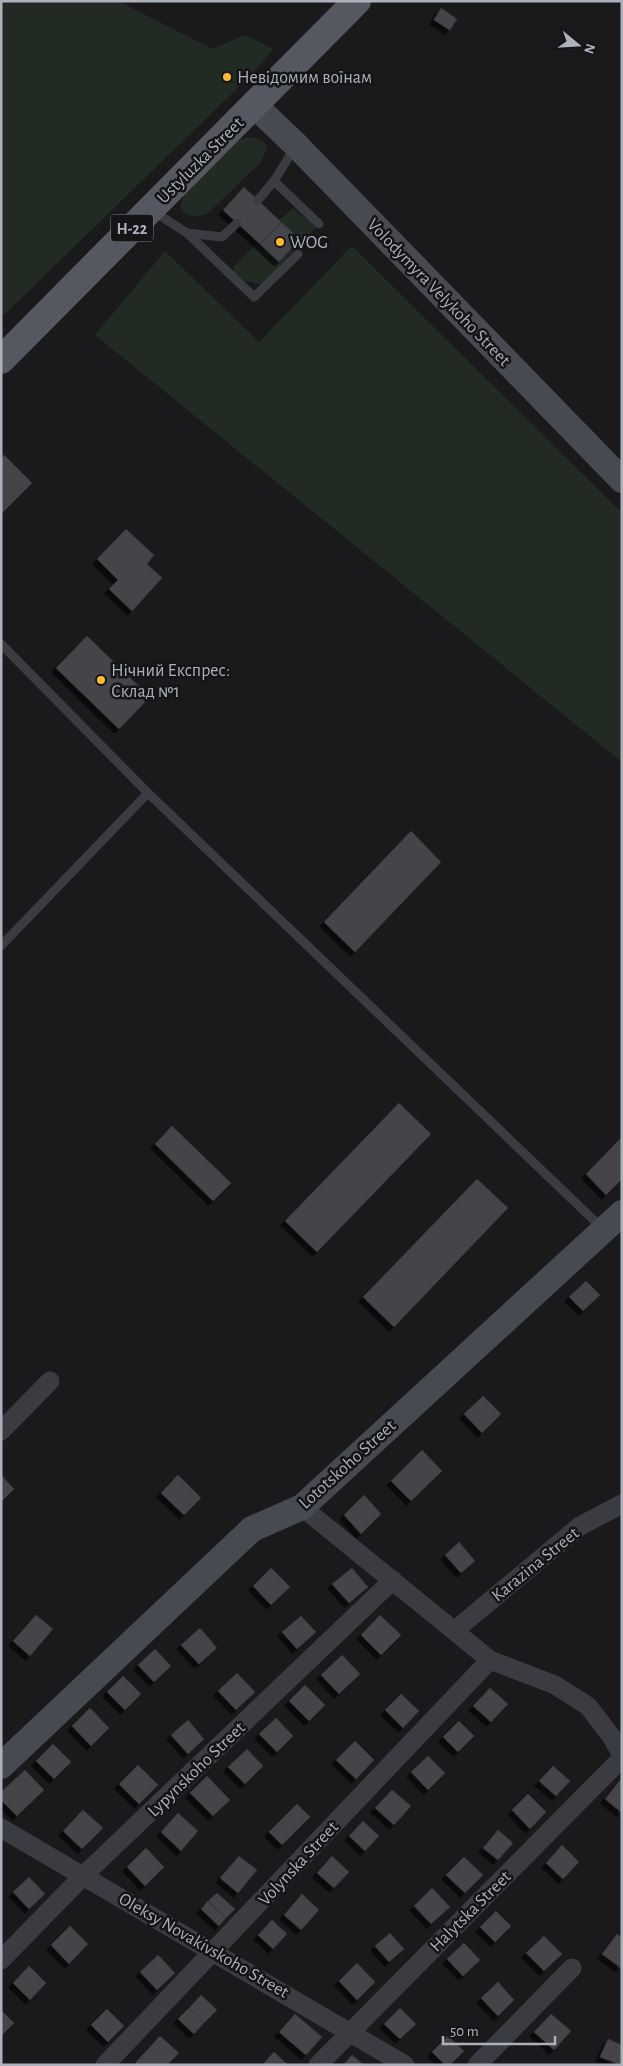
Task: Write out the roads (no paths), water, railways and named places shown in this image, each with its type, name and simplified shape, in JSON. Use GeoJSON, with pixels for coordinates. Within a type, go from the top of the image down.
{"type":"FeatureCollection","features":[{"type":"Feature","properties":{"kind":"main road","name":"Ustyluzka Street"},"geometry":{"type":"LineString","coordinates":[[1,360],[357,1]]}},
{"type":"Feature","properties":{"kind":"street","name":"Volodymyra Velykoho Street"},"geometry":{"type":"LineString","coordinates":[[254,105],[296,145],[622,480]]}},
{"type":"Feature","properties":{"kind":"street","name":"Lototskoho Street"},"geometry":{"type":"LineString","coordinates":[[1,1766],[252,1529],[302,1507],[612,1221]]}},
{"type":"Feature","properties":{"kind":"street"},"geometry":{"type":"LineString","coordinates":[[1,1431],[50,1381]]}},
{"type":"Feature","properties":{"kind":"street","name":"Karazina Street"},"geometry":{"type":"LineString","coordinates":[[454,1630],[580,1526],[622,1504]]}},
{"type":"Feature","properties":{"kind":"street"},"geometry":{"type":"LineString","coordinates":[[302,1507],[490,1660],[555,1685],[588,1706],[622,1756]]}},
{"type":"Feature","properties":{"kind":"street","name":"Lypynskoho Street"},"geometry":{"type":"LineString","coordinates":[[1,1960],[84,1875],[393,1580]]}},
{"type":"Feature","properties":{"kind":"street","name":"Volynska Street"},"geometry":{"type":"LineString","coordinates":[[105,2065],[490,1660]]}},
{"type":"Feature","properties":{"kind":"street","name":"Halytska Street"},"geometry":{"type":"LineString","coordinates":[[318,2065],[622,1756]]}},
{"type":"Feature","properties":{"kind":"street","name":"Oleksy Novakivskoho Street"},"geometry":{"type":"LineString","coordinates":[[1,1828],[214,1951],[405,2065]]}},
{"type":"Feature","properties":{"kind":"street"},"geometry":{"type":"LineString","coordinates":[[477,2065],[572,1968]]}},
{"type":"Feature","properties":{"kind":"lane"},"geometry":{"type":"LineString","coordinates":[[258,200],[274,181],[296,145]]}},
{"type":"Feature","properties":{"kind":"lane"},"geometry":{"type":"LineString","coordinates":[[274,181],[318,224]]}},
{"type":"Feature","properties":{"kind":"lane"},"geometry":{"type":"LineString","coordinates":[[151,210],[187,233],[254,297],[298,254]]}},
{"type":"Feature","properties":{"kind":"lane"},"geometry":{"type":"LineString","coordinates":[[187,233],[222,237],[237,222]]}},
{"type":"Feature","properties":{"kind":"lane"},"geometry":{"type":"LineString","coordinates":[[1,644],[148,792],[612,1221]]}},
{"type":"Feature","properties":{"kind":"lane"},"geometry":{"type":"LineString","coordinates":[[1,946],[148,792]]}},
{"type":"Feature","properties":{"kind":"place","name":"Невідомим воїнам"},"geometry":{"type":"Point","coordinates":[227,77]}},
{"type":"Feature","properties":{"kind":"place","name":"WOG"},"geometry":{"type":"Point","coordinates":[280,242]}},
{"type":"Feature","properties":{"kind":"place","name":"Нічний Експрес: Склад №1"},"geometry":{"type":"Point","coordinates":[101,680]}}]}
